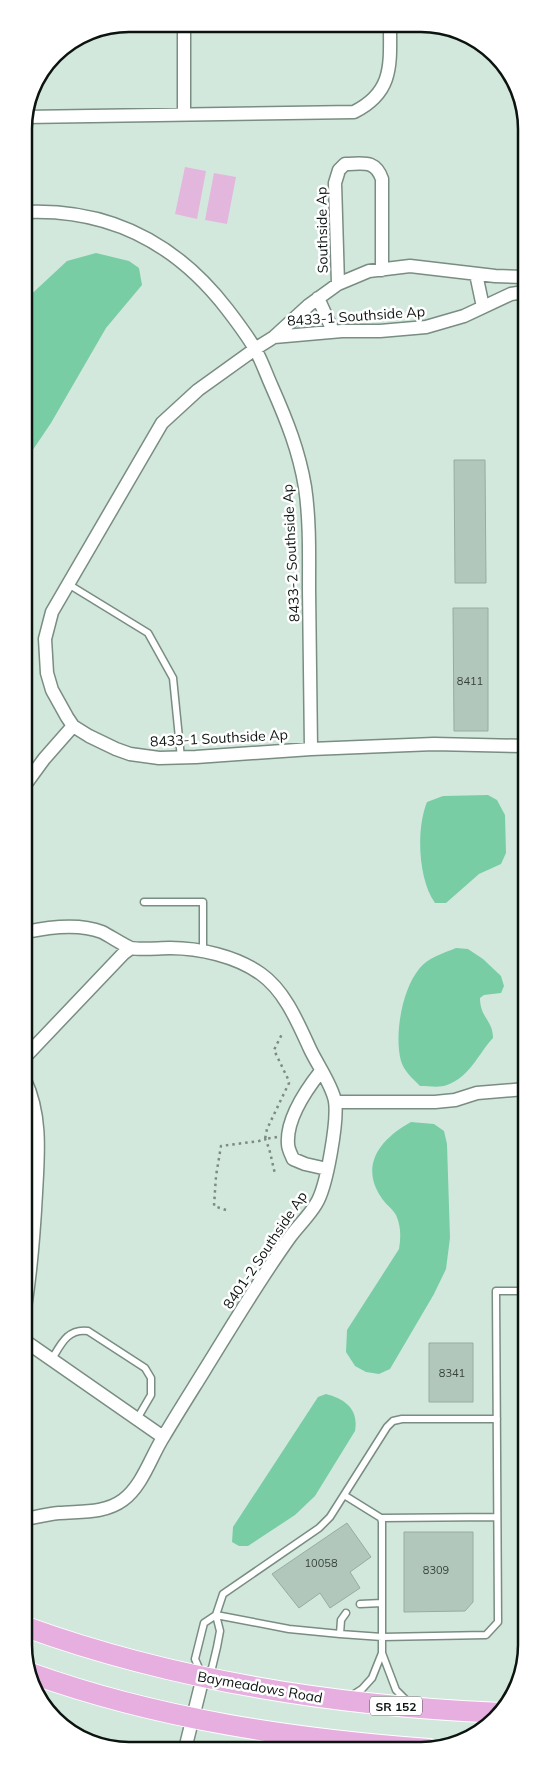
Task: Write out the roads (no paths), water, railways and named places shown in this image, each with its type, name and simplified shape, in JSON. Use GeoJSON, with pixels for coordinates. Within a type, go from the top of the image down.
{"type":"FeatureCollection","features":[{"type":"Feature","properties":{"kind":"main road","name":"Baymeadows Road"},"geometry":{"type":"LineString","coordinates":[[32,1629],[107,1654],[203,1677],[293,1694],[419,1708],[490,1712]]}},
{"type":"Feature","properties":{"kind":"main road"},"geometry":{"type":"LineString","coordinates":[[38,1676],[68,1687],[192,1718],[338,1742]]}},
{"type":"Feature","properties":{"kind":"street"},"geometry":{"type":"LineString","coordinates":[[184,32],[184,113]]}},
{"type":"Feature","properties":{"kind":"street"},"geometry":{"type":"LineString","coordinates":[[33,117],[184,113],[354,112],[372,101],[384,87],[390,50],[390,32]]}},
{"type":"Feature","properties":{"kind":"street","name":"Southside Ap"},"geometry":{"type":"LineString","coordinates":[[338,284],[334,184],[339,170],[345,164],[370,164],[379,170],[382,179],[382,270]]}},
{"type":"Feature","properties":{"kind":"street","name":"8433-2 Southside Ap"},"geometry":{"type":"LineString","coordinates":[[33,212],[48,211],[81,215],[121,227],[157,243],[184,262],[203,280],[239,324],[255,349],[289,425],[305,489],[309,569],[311,748]]}},
{"type":"Feature","properties":{"kind":"street","name":"8433-1 Southside Ap"},"geometry":{"type":"LineString","coordinates":[[518,277],[476,274],[417,266],[369,272],[338,284],[318,298],[274,337],[198,390],[162,423],[52,612],[45,639],[47,673],[52,690],[73,726],[89,736],[130,754],[151,758],[181,758],[311,748],[434,744],[518,746]]}},
{"type":"Feature","properties":{"kind":"street"},"geometry":{"type":"LineString","coordinates":[[476,274],[483,307]]}},
{"type":"Feature","properties":{"kind":"street","name":"8433-1 Southside Ap"},"geometry":{"type":"LineString","coordinates":[[274,337],[426,327],[464,316],[511,294],[518,293]]}},
{"type":"Feature","properties":{"kind":"street"},"geometry":{"type":"LineString","coordinates":[[318,298],[333,332]]}},
{"type":"Feature","properties":{"kind":"street"},"geometry":{"type":"LineString","coordinates":[[33,775],[73,726]]}},
{"type":"Feature","properties":{"kind":"street","name":"8401-2 Southside Ap"},"geometry":{"type":"LineString","coordinates":[[32,930],[84,928],[115,938],[131,948],[180,948],[203,951],[252,968],[264,976],[278,991],[292,1012],[331,1089],[335,1102],[327,1169],[323,1189],[316,1204],[290,1236],[259,1283],[163,1437],[135,1488],[121,1502],[109,1508],[58,1513],[32,1518]]}},
{"type":"Feature","properties":{"kind":"street"},"geometry":{"type":"LineString","coordinates":[[32,1049],[131,948]]}},
{"type":"Feature","properties":{"kind":"street"},"geometry":{"type":"LineString","coordinates":[[321,1071],[304,1092],[288,1130],[288,1146],[293,1159],[327,1169]]}},
{"type":"Feature","properties":{"kind":"street"},"geometry":{"type":"LineString","coordinates":[[335,1102],[435,1102],[455,1100],[477,1093],[517,1090]]}},
{"type":"Feature","properties":{"kind":"street"},"geometry":{"type":"LineString","coordinates":[[32,1100],[38,1122],[38,1156],[32,1246]]}},
{"type":"Feature","properties":{"kind":"street"},"geometry":{"type":"LineString","coordinates":[[32,1346],[163,1437]]}},
{"type":"Feature","properties":{"kind":"street"},"geometry":{"type":"LineString","coordinates":[[187,1742],[203,1677]]}},
{"type":"Feature","properties":{"kind":"lane"},"geometry":{"type":"LineString","coordinates":[[68,584],[148,633],[173,678],[181,758]]}},
{"type":"Feature","properties":{"kind":"lane"},"geometry":{"type":"LineString","coordinates":[[144,902],[203,902],[203,951]]}},
{"type":"Feature","properties":{"kind":"lane"},"geometry":{"type":"LineString","coordinates":[[497,1419],[402,1419],[392,1421],[330,1517],[319,1528],[223,1594],[216,1615],[220,1631],[212,1668],[203,1677],[195,1659],[204,1622],[216,1615],[289,1629],[382,1637],[486,1635],[498,1622],[498,1517],[496,1291],[517,1291]]}},
{"type":"Feature","properties":{"kind":"lane"},"geometry":{"type":"LineString","coordinates":[[52,1359],[66,1336],[82,1330],[88,1331],[146,1368],[150,1378],[150,1395],[137,1419]]}},
{"type":"Feature","properties":{"kind":"lane"},"geometry":{"type":"LineString","coordinates":[[344,1495],[380,1518],[498,1517]]}},
{"type":"Feature","properties":{"kind":"lane"},"geometry":{"type":"LineString","coordinates":[[380,1518],[382,1522],[382,1653],[396,1690],[408,1702],[419,1708]]}},
{"type":"Feature","properties":{"kind":"lane"},"geometry":{"type":"LineString","coordinates":[[360,1604],[382,1603]]}},
{"type":"Feature","properties":{"kind":"lane"},"geometry":{"type":"LineString","coordinates":[[340,1634],[341,1620],[346,1613]]}},
{"type":"Feature","properties":{"kind":"lane"},"geometry":{"type":"LineString","coordinates":[[344,1701],[368,1683],[382,1653]]}}]}
